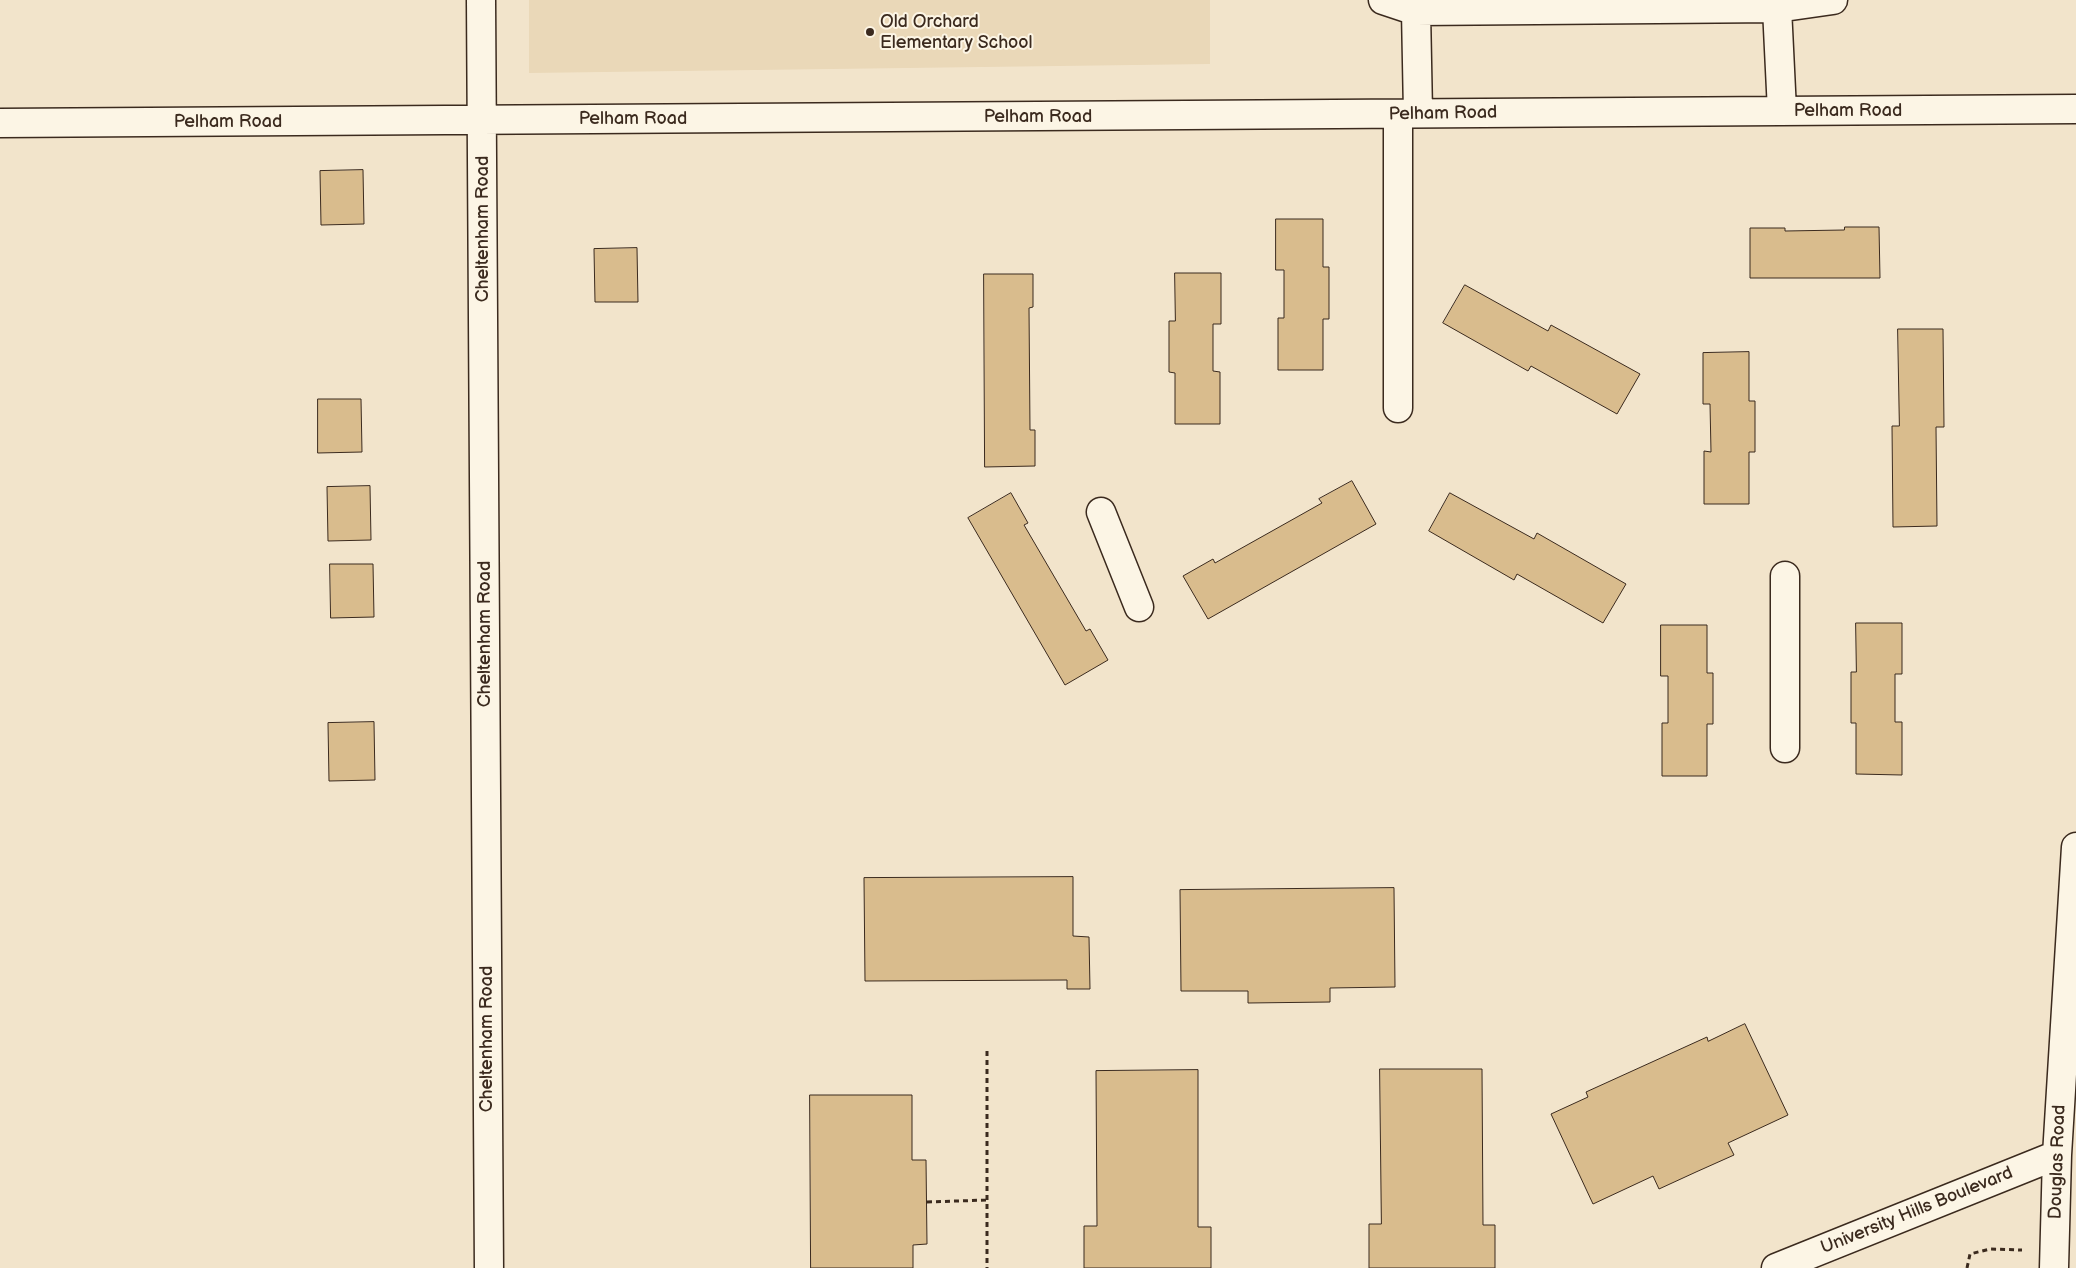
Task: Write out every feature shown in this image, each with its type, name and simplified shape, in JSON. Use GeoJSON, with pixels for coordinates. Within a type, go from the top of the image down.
{"type":"FeatureCollection","features":[{"type":"Feature","properties":{"kind":"street","name":"Cheltenham Road"},"geometry":{"type":"LineString","coordinates":[[482,0],[489,1268]]}},
{"type":"Feature","properties":{"kind":"street"},"geometry":{"type":"LineString","coordinates":[[1383,0],[1416,11],[1777,8],[1833,0]]}},
{"type":"Feature","properties":{"kind":"street"},"geometry":{"type":"LineString","coordinates":[[1777,8],[1782,111]]}},
{"type":"Feature","properties":{"kind":"street"},"geometry":{"type":"LineString","coordinates":[[1398,408],[1408,114],[1416,11]]}},
{"type":"Feature","properties":{"kind":"street","name":"Pelham Road"},"geometry":{"type":"LineString","coordinates":[[0,123],[2076,109]]}},
{"type":"Feature","properties":{"kind":"street"},"geometry":{"type":"LineString","coordinates":[[1101,512],[1139,608]]}},
{"type":"Feature","properties":{"kind":"street"},"geometry":{"type":"LineString","coordinates":[[1784,748],[1785,576]]}},
{"type":"Feature","properties":{"kind":"street","name":"Douglas Road"},"geometry":{"type":"LineString","coordinates":[[2054,1268],[2057,1155],[2076,847]]}},
{"type":"Feature","properties":{"kind":"street","name":"University Hills Boulevard"},"geometry":{"type":"LineString","coordinates":[[1776,1268],[2057,1155]]}},
{"type":"Feature","properties":{"kind":"path"},"geometry":{"type":"LineString","coordinates":[[987,1051],[988,1268]]}},
{"type":"Feature","properties":{"kind":"path"},"geometry":{"type":"LineString","coordinates":[[926,1202],[987,1200]]}},
{"type":"Feature","properties":{"kind":"path"},"geometry":{"type":"LineString","coordinates":[[1968,1268],[1970,1254],[1990,1249]]}},
{"type":"Feature","properties":{"kind":"shaded area","name":"Old Orchard Elementary School"},"geometry":{"type":"Polygon","coordinates":[[[529,0],[1210,0],[1210,64],[529,73],[529,0]]]}},
{"type":"Feature","properties":{"kind":"building"},"geometry":{"type":"Polygon","coordinates":[[[363,170],[364,224],[321,225],[320,171],[363,170]]]}},
{"type":"Feature","properties":{"kind":"building"},"geometry":{"type":"Polygon","coordinates":[[[1276,219],[1323,219],[1323,267],[1329,267],[1329,319],[1323,319],[1323,370],[1278,370],[1278,318],[1284,318],[1284,270],[1276,270],[1276,219]]]}},
{"type":"Feature","properties":{"kind":"building"},"geometry":{"type":"Polygon","coordinates":[[[1845,227],[1879,227],[1880,278],[1750,278],[1750,228],[1785,228],[1785,231],[1844,230],[1845,227]]]}},
{"type":"Feature","properties":{"kind":"building"},"geometry":{"type":"Polygon","coordinates":[[[637,248],[638,302],[595,302],[594,249],[637,248]]]}},
{"type":"Feature","properties":{"kind":"building"},"geometry":{"type":"Polygon","coordinates":[[[1175,273],[1221,273],[1221,324],[1213,324],[1213,371],[1220,372],[1220,424],[1175,424],[1175,373],[1169,372],[1169,321],[1175,321],[1175,273]]]}},
{"type":"Feature","properties":{"kind":"building"},"geometry":{"type":"Polygon","coordinates":[[[984,274],[1033,274],[1033,307],[1029,308],[1030,430],[1035,430],[1035,466],[985,467],[984,274]]]}},
{"type":"Feature","properties":{"kind":"building"},"geometry":{"type":"Polygon","coordinates":[[[1465,285],[1548,331],[1551,325],[1640,374],[1617,414],[1531,366],[1528,371],[1443,323],[1465,285]]]}},
{"type":"Feature","properties":{"kind":"building"},"geometry":{"type":"Polygon","coordinates":[[[1898,329],[1943,329],[1944,427],[1936,427],[1937,526],[1893,527],[1892,426],[1899,426],[1898,329]]]}},
{"type":"Feature","properties":{"kind":"building"},"geometry":{"type":"Polygon","coordinates":[[[1749,352],[1749,401],[1755,401],[1755,452],[1749,452],[1749,504],[1704,504],[1704,451],[1711,452],[1710,404],[1703,404],[1703,353],[1749,352]]]}},
{"type":"Feature","properties":{"kind":"building"},"geometry":{"type":"Polygon","coordinates":[[[318,399],[361,399],[362,452],[318,453],[318,399]]]}},
{"type":"Feature","properties":{"kind":"building"},"geometry":{"type":"Polygon","coordinates":[[[1352,481],[1376,524],[1208,619],[1183,576],[1213,559],[1215,563],[1322,503],[1319,499],[1352,481]]]}},
{"type":"Feature","properties":{"kind":"building"},"geometry":{"type":"Polygon","coordinates":[[[370,486],[371,540],[328,541],[327,487],[370,486]]]}},
{"type":"Feature","properties":{"kind":"building"},"geometry":{"type":"Polygon","coordinates":[[[1011,493],[1028,523],[1024,525],[1086,631],[1090,629],[1108,660],[1065,685],[968,518],[1011,493]]]}},
{"type":"Feature","properties":{"kind":"building"},"geometry":{"type":"Polygon","coordinates":[[[1450,493],[1534,539],[1537,533],[1626,584],[1603,623],[1517,574],[1514,580],[1429,531],[1450,493]]]}},
{"type":"Feature","properties":{"kind":"building"},"geometry":{"type":"Polygon","coordinates":[[[330,564],[373,564],[374,617],[331,618],[330,564]]]}},
{"type":"Feature","properties":{"kind":"building"},"geometry":{"type":"Polygon","coordinates":[[[1856,623],[1902,623],[1902,674],[1895,674],[1895,722],[1902,722],[1902,775],[1856,774],[1856,723],[1851,723],[1851,672],[1856,672],[1856,623]]]}},
{"type":"Feature","properties":{"kind":"building"},"geometry":{"type":"Polygon","coordinates":[[[1661,625],[1707,625],[1707,673],[1713,673],[1713,724],[1707,724],[1707,776],[1662,776],[1662,723],[1668,723],[1668,676],[1661,676],[1661,625]]]}},
{"type":"Feature","properties":{"kind":"building"},"geometry":{"type":"Polygon","coordinates":[[[374,722],[375,780],[329,781],[328,723],[374,722]]]}},
{"type":"Feature","properties":{"kind":"building"},"geometry":{"type":"Polygon","coordinates":[[[1073,877],[1073,936],[1089,937],[1090,989],[1067,989],[1067,980],[865,981],[864,878],[1073,877]]]}},
{"type":"Feature","properties":{"kind":"building"},"geometry":{"type":"Polygon","coordinates":[[[1394,888],[1395,987],[1330,988],[1330,1002],[1248,1003],[1248,991],[1181,991],[1180,890],[1394,888]]]}},
{"type":"Feature","properties":{"kind":"building"},"geometry":{"type":"Polygon","coordinates":[[[1745,1024],[1788,1115],[1728,1143],[1734,1155],[1659,1189],[1653,1176],[1593,1204],[1551,1114],[1588,1097],[1586,1092],[1707,1037],[1708,1041],[1745,1024]]]}},
{"type":"Feature","properties":{"kind":"building"},"geometry":{"type":"Polygon","coordinates":[[[1380,1069],[1482,1069],[1483,1225],[1495,1225],[1495,1268],[1369,1268],[1369,1224],[1381,1224],[1380,1069]]]}},
{"type":"Feature","properties":{"kind":"building"},"geometry":{"type":"Polygon","coordinates":[[[1198,1070],[1198,1227],[1211,1227],[1211,1268],[1084,1268],[1084,1226],[1097,1226],[1096,1071],[1198,1070]]]}},
{"type":"Feature","properties":{"kind":"building"},"geometry":{"type":"Polygon","coordinates":[[[810,1095],[912,1095],[912,1160],[926,1160],[927,1244],[913,1245],[913,1268],[811,1268],[810,1095]]]}},
{"type":"Feature","properties":{"kind":"place","name":"Old Orchard Elementary School"},"geometry":{"type":"Point","coordinates":[870,32]}}]}
